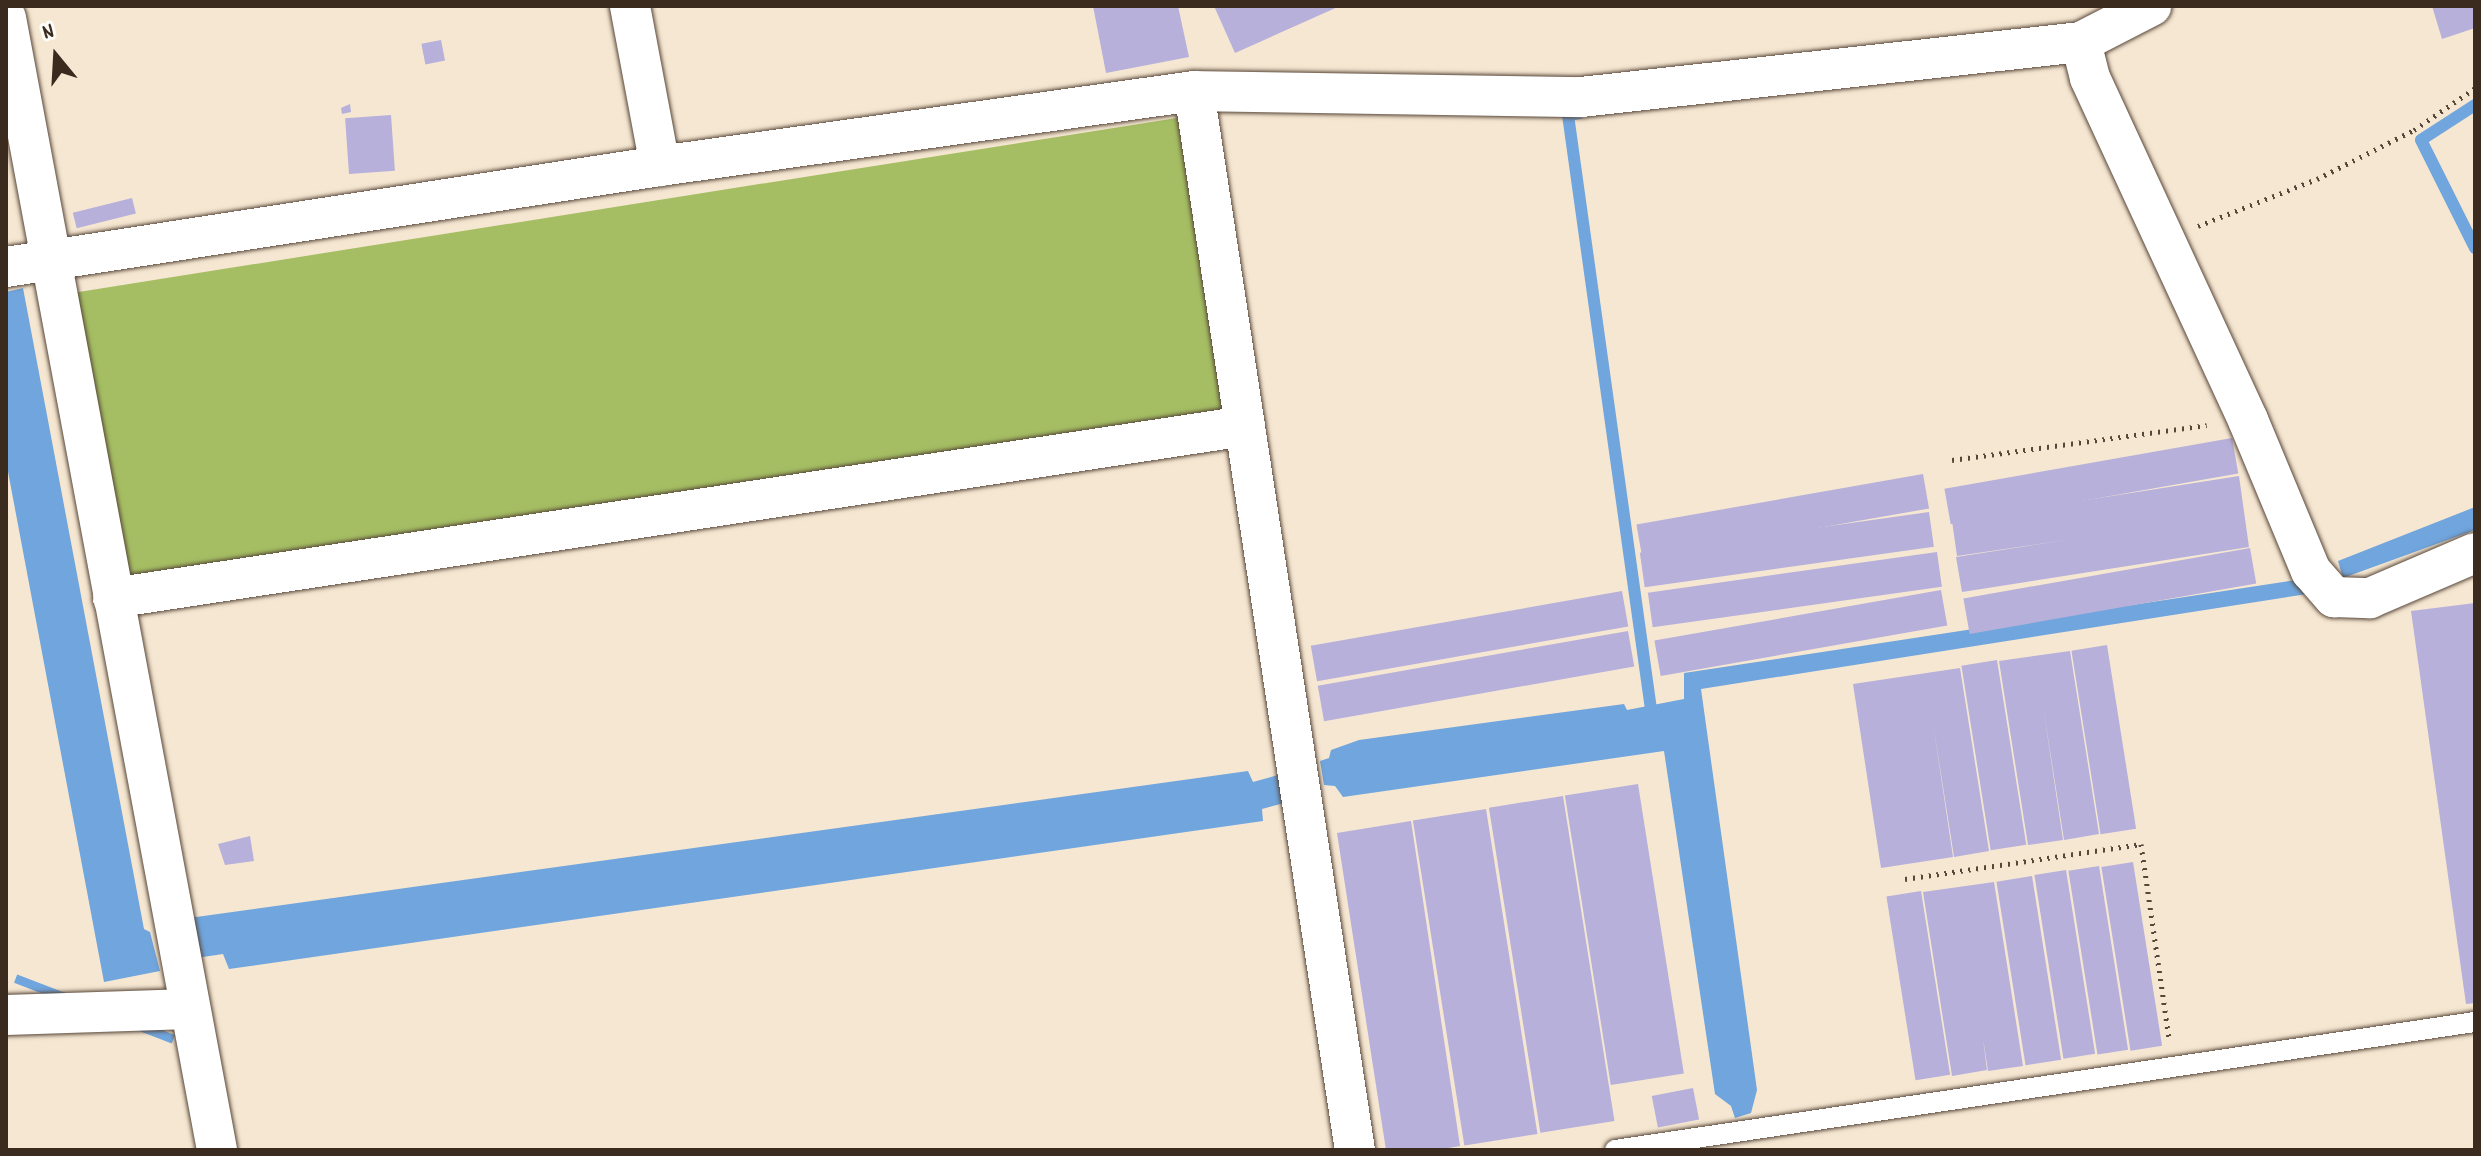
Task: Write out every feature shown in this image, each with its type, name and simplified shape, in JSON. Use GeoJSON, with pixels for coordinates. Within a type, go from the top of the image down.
{"type":"FeatureCollection","features":[{"type":"Feature","properties":{"kind":"street"},"geometry":{"type":"LineString","coordinates":[[630,6],[660,166]]}},
{"type":"Feature","properties":{"kind":"street"},"geometry":{"type":"LineString","coordinates":[[6,267],[660,166],[1194,91],[1581,97],[2081,42],[2151,6]]}},
{"type":"Feature","properties":{"kind":"street"},"geometry":{"type":"LineString","coordinates":[[6,18],[217,1150]]}},
{"type":"Feature","properties":{"kind":"street"},"geometry":{"type":"LineString","coordinates":[[2081,42],[2090,78],[2248,420],[2311,571],[2334,597],[2370,598],[2475,553]]}},
{"type":"Feature","properties":{"kind":"street"},"geometry":{"type":"LineString","coordinates":[[1194,91],[1355,1150]]}},
{"type":"Feature","properties":{"kind":"street"},"geometry":{"type":"LineString","coordinates":[[113,598],[1245,426]]}},
{"type":"Feature","properties":{"kind":"street"},"geometry":{"type":"LineString","coordinates":[[6,1015],[190,1009]]}},
{"type":"Feature","properties":{"kind":"lane"},"geometry":{"type":"LineString","coordinates":[[1615,1150],[2475,1022]]}},
{"type":"Feature","properties":{"kind":"path"},"geometry":{"type":"LineString","coordinates":[[2164,239],[2317,179],[2414,130],[2475,88]]}},
{"type":"Feature","properties":{"kind":"path"},"geometry":{"type":"LineString","coordinates":[[1952,460],[2248,420]]}},
{"type":"Feature","properties":{"kind":"path"},"geometry":{"type":"LineString","coordinates":[[1905,879],[2141,844],[2173,1068]]}},
{"type":"Feature","properties":{"kind":"green space"},"geometry":{"type":"Polygon","coordinates":[[[1183,117],[1230,415],[118,591],[71,293],[1183,117]]]}},
{"type":"Feature","properties":{"kind":"water"},"geometry":{"type":"Polygon","coordinates":[[[23,288],[144,929],[150,932],[160,971],[104,982],[6,461],[6,292],[23,288]]]}},
{"type":"Feature","properties":{"kind":"water"},"geometry":{"type":"Polygon","coordinates":[[[2475,507],[2475,530],[2343,578],[2338,561],[2475,507]]]}},
{"type":"Feature","properties":{"kind":"water"},"geometry":{"type":"Polygon","coordinates":[[[2303,579],[2307,594],[1701,689],[1757,1090],[1751,1113],[1735,1118],[1731,1106],[1715,1094],[1664,751],[1343,797],[1335,786],[1324,785],[1320,761],[1329,758],[1331,750],[1359,740],[1624,704],[1627,710],[1684,699],[1684,673],[2303,579]]]}},
{"type":"Feature","properties":{"kind":"water"},"geometry":{"type":"Polygon","coordinates":[[[1248,771],[1253,782],[1278,775],[1284,803],[1262,809],[1263,821],[229,969],[223,954],[196,958],[189,918],[1248,771]]]}},
{"type":"Feature","properties":{"kind":"water"},"geometry":{"type":"Polygon","coordinates":[[[17,974],[175,1035],[172,1043],[14,983],[17,974]]]}},
{"type":"Feature","properties":{"kind":"building"},"geometry":{"type":"Polygon","coordinates":[[[1093,6],[1178,6],[1189,57],[1106,73],[1093,6]]]}},
{"type":"Feature","properties":{"kind":"building"},"geometry":{"type":"Polygon","coordinates":[[[1214,6],[1340,6],[1235,53],[1214,6]]]}},
{"type":"Feature","properties":{"kind":"building"},"geometry":{"type":"Polygon","coordinates":[[[2432,6],[2475,6],[2475,28],[2442,39],[2432,6]]]}},
{"type":"Feature","properties":{"kind":"building"},"geometry":{"type":"Polygon","coordinates":[[[441,40],[445,61],[425,64],[421,44],[441,40]]]}},
{"type":"Feature","properties":{"kind":"building"},"geometry":{"type":"Polygon","coordinates":[[[350,104],[351,112],[342,114],[341,108],[350,104]]]}},
{"type":"Feature","properties":{"kind":"building"},"geometry":{"type":"Polygon","coordinates":[[[391,115],[395,171],[349,174],[345,118],[391,115]]]}},
{"type":"Feature","properties":{"kind":"building"},"geometry":{"type":"Polygon","coordinates":[[[132,198],[136,214],[77,228],[73,213],[132,198]]]}},
{"type":"Feature","properties":{"kind":"building"},"geometry":{"type":"Polygon","coordinates":[[[2232,438],[2238,473],[1951,524],[1944,489],[2232,438]]]}},
{"type":"Feature","properties":{"kind":"building"},"geometry":{"type":"Polygon","coordinates":[[[1923,474],[1929,508],[1642,559],[1636,525],[1923,474]]]}},
{"type":"Feature","properties":{"kind":"building"},"geometry":{"type":"Polygon","coordinates":[[[2239,476],[2249,547],[1962,592],[1956,557],[2073,539],[1957,556],[1952,521],[2239,476]]]}},
{"type":"Feature","properties":{"kind":"building"},"geometry":{"type":"Polygon","coordinates":[[[1929,512],[1934,547],[1645,587],[1640,553],[1929,512]]]}},
{"type":"Feature","properties":{"kind":"building"},"geometry":{"type":"Polygon","coordinates":[[[2250,548],[2256,583],[1970,634],[1963,599],[2250,548]]]}},
{"type":"Feature","properties":{"kind":"building"},"geometry":{"type":"Polygon","coordinates":[[[1937,552],[1942,587],[1653,627],[1648,593],[1937,552]]]}},
{"type":"Feature","properties":{"kind":"building"},"geometry":{"type":"Polygon","coordinates":[[[1941,590],[1947,625],[1661,676],[1654,641],[1941,590]]]}},
{"type":"Feature","properties":{"kind":"building"},"geometry":{"type":"Polygon","coordinates":[[[1622,591],[1628,626],[1317,681],[1311,646],[1622,591]]]}},
{"type":"Feature","properties":{"kind":"building"},"geometry":{"type":"Polygon","coordinates":[[[2475,603],[2475,1003],[2466,1004],[2411,611],[2475,603]]]}},
{"type":"Feature","properties":{"kind":"building"},"geometry":{"type":"Polygon","coordinates":[[[1628,631],[1634,666],[1324,721],[1318,686],[1628,631]]]}},
{"type":"Feature","properties":{"kind":"building"},"geometry":{"type":"Polygon","coordinates":[[[2107,645],[2136,829],[2101,834],[2071,651],[2107,645]]]}},
{"type":"Feature","properties":{"kind":"building"},"geometry":{"type":"Polygon","coordinates":[[[2070,651],[2099,834],[2064,840],[2043,706],[2063,840],[2028,845],[1999,661],[2070,651]]]}},
{"type":"Feature","properties":{"kind":"building"},"geometry":{"type":"Polygon","coordinates":[[[1997,660],[2026,845],[1991,850],[1961,666],[1997,660]]]}},
{"type":"Feature","properties":{"kind":"building"},"geometry":{"type":"Polygon","coordinates":[[[1960,668],[1989,851],[1954,857],[1933,723],[1953,857],[1881,868],[1853,684],[1960,668]]]}},
{"type":"Feature","properties":{"kind":"building"},"geometry":{"type":"Polygon","coordinates":[[[1638,784],[1684,1073],[1611,1085],[1565,796],[1638,784]]]}},
{"type":"Feature","properties":{"kind":"building"},"geometry":{"type":"Polygon","coordinates":[[[1563,796],[1614,1121],[1540,1133],[1489,808],[1563,796]]]}},
{"type":"Feature","properties":{"kind":"building"},"geometry":{"type":"Polygon","coordinates":[[[1486,809],[1537,1134],[1464,1146],[1413,821],[1486,809]]]}},
{"type":"Feature","properties":{"kind":"building"},"geometry":{"type":"Polygon","coordinates":[[[1411,821],[1460,1146],[1436,1150],[1386,1150],[1337,833],[1411,821]]]}},
{"type":"Feature","properties":{"kind":"building"},"geometry":{"type":"Polygon","coordinates":[[[250,836],[254,861],[225,865],[218,844],[250,836]]]}},
{"type":"Feature","properties":{"kind":"building"},"geometry":{"type":"Polygon","coordinates":[[[2133,862],[2162,1046],[2130,1051],[2101,867],[2133,862]]]}},
{"type":"Feature","properties":{"kind":"building"},"geometry":{"type":"Polygon","coordinates":[[[2099,866],[2128,1050],[2097,1055],[2068,871],[2099,866]]]}},
{"type":"Feature","properties":{"kind":"building"},"geometry":{"type":"Polygon","coordinates":[[[2066,870],[2095,1054],[2063,1059],[2034,875],[2066,870]]]}},
{"type":"Feature","properties":{"kind":"building"},"geometry":{"type":"Polygon","coordinates":[[[2032,876],[2061,1060],[2026,1065],[1996,882],[2032,876]]]}},
{"type":"Feature","properties":{"kind":"building"},"geometry":{"type":"Polygon","coordinates":[[[1994,882],[2023,1066],[1988,1071],[1983,1038],[1987,1070],[1952,1076],[1923,892],[1994,882]]]}},
{"type":"Feature","properties":{"kind":"building"},"geometry":{"type":"Polygon","coordinates":[[[1921,891],[1950,1075],[1916,1080],[1886,896],[1921,891]]]}},
{"type":"Feature","properties":{"kind":"building"},"geometry":{"type":"Polygon","coordinates":[[[1693,1088],[1699,1119],[1658,1127],[1652,1096],[1693,1088]]]}},
{"type":"Feature","properties":{"kind":"waterway"},"geometry":{"type":"LineString","coordinates":[[2475,105],[2421,140],[2475,248]]}},
{"type":"Feature","properties":{"kind":"waterway"},"geometry":{"type":"LineString","coordinates":[[1580,113],[1568,115],[1651,709]]}}]}
